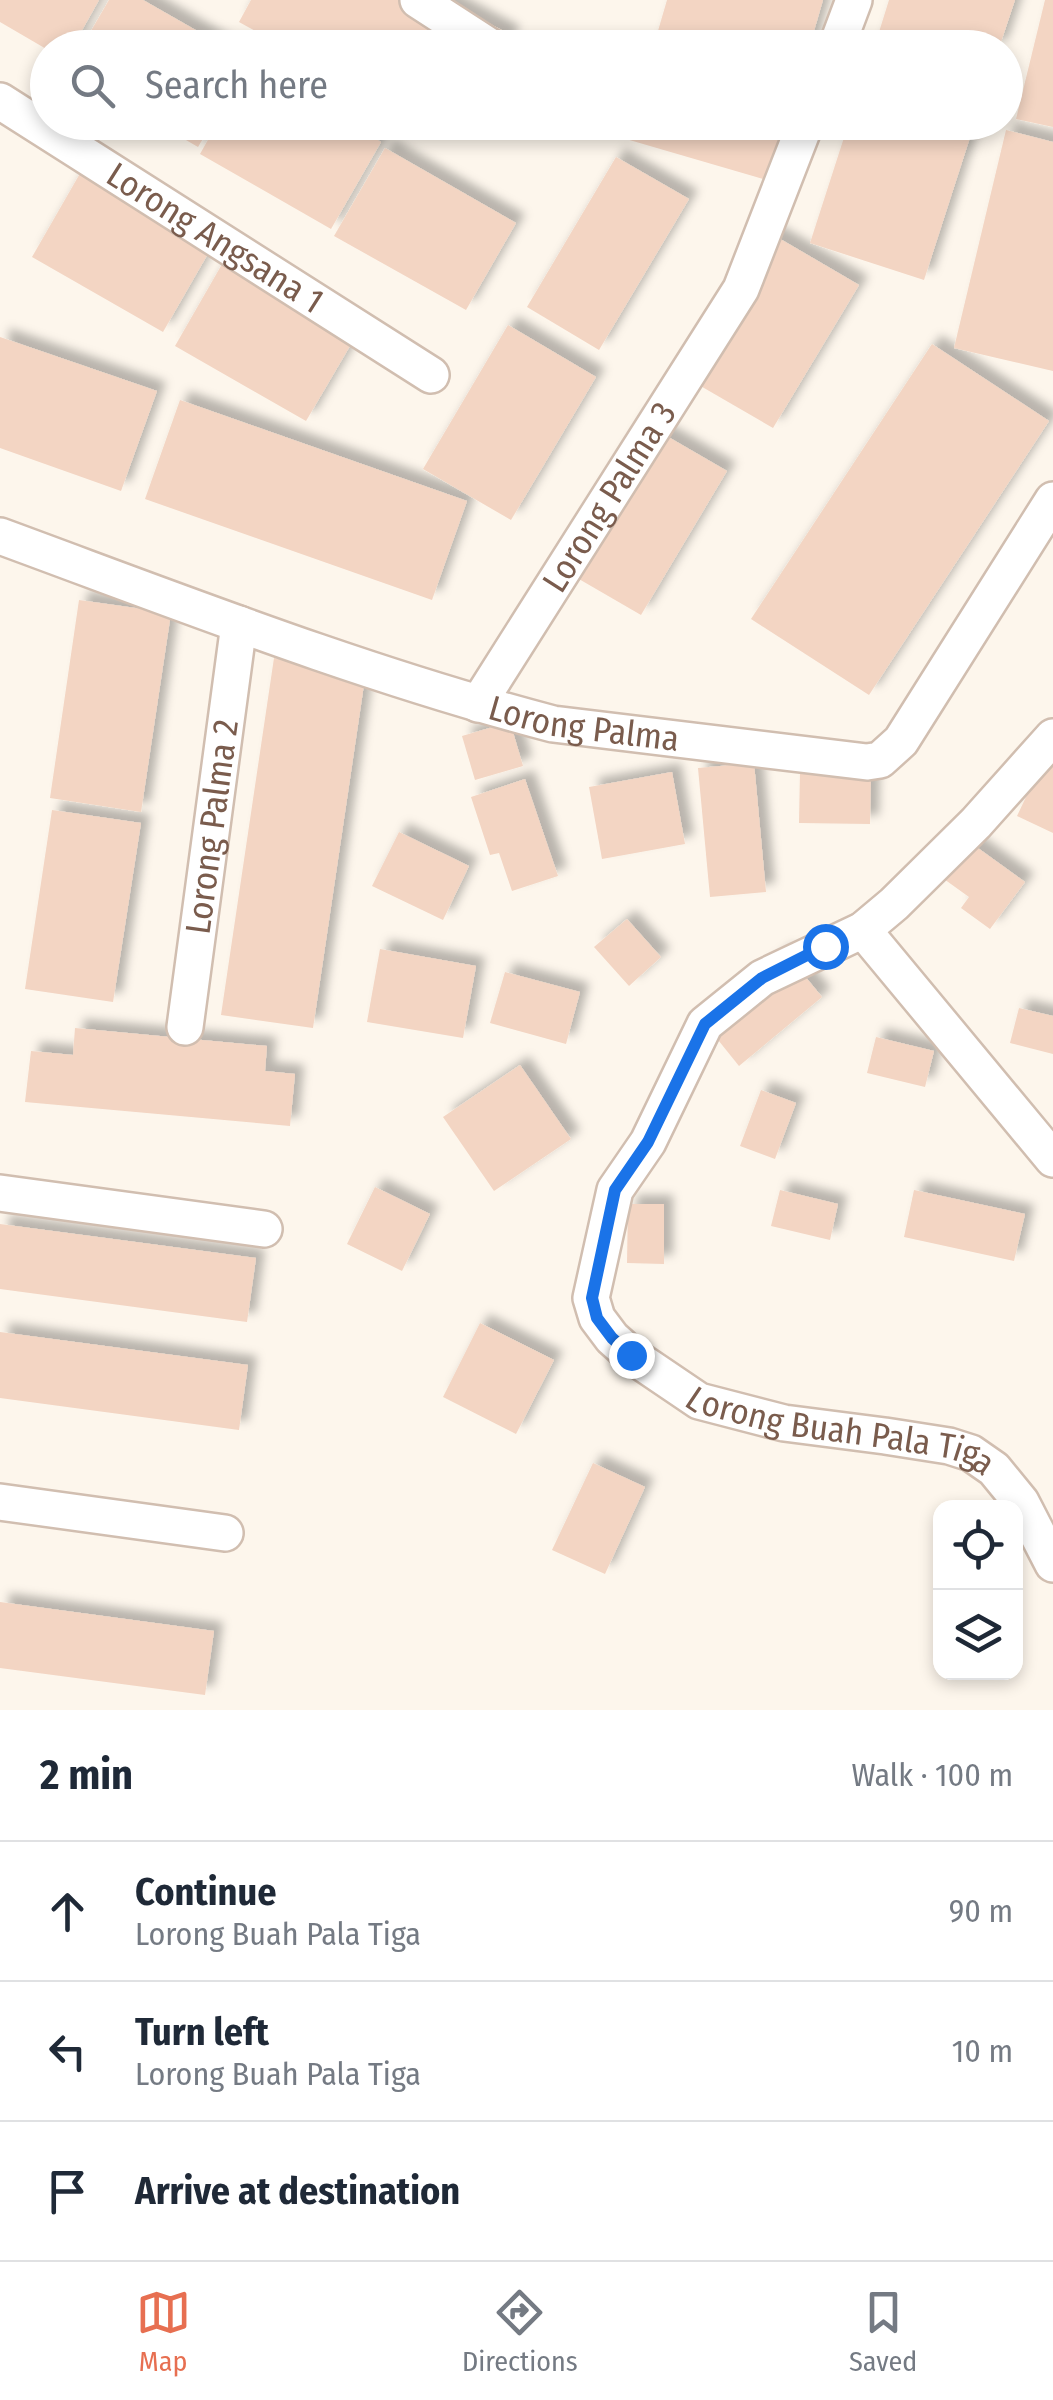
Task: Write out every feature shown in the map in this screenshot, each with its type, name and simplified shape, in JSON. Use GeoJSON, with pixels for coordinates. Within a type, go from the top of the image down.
{"type":"FeatureCollection","features":[{"type":"Feature","properties":{"kind":"street"},"geometry":{"type":"LineString","coordinates":[[418,0],[464,30]]}},
{"type":"Feature","properties":{"kind":"street"},"geometry":{"type":"LineString","coordinates":[[843,30],[854,0]]}},
{"type":"Feature","properties":{"kind":"street","name":"Lorong Angsana 1"},"geometry":{"type":"LineString","coordinates":[[0,101],[30,120]]}},
{"type":"Feature","properties":{"kind":"street","name":"Lorong Angsana 1"},"geometry":{"type":"LineString","coordinates":[[62,140],[431,374]]}},
{"type":"Feature","properties":{"kind":"street","name":"Lorong Palma 3"},"geometry":{"type":"LineString","coordinates":[[478,704],[741,289],[799,140]]}},
{"type":"Feature","properties":{"kind":"street","name":"Lorong Palma"},"geometry":{"type":"LineString","coordinates":[[0,536],[239,624],[478,704],[554,724],[866,762],[880,760],[902,741],[1053,500]]}},
{"type":"Feature","properties":{"kind":"street","name":"Lorong Palma 2"},"geometry":{"type":"LineString","coordinates":[[185,1026],[239,624]]}},
{"type":"Feature","properties":{"kind":"street","name":"Lorong Buah Pala Tiga"},"geometry":{"type":"LineString","coordinates":[[1053,737],[976,823],[864,930],[762,978],[705,1024],[648,1142],[615,1190],[592,1298],[597,1318],[612,1338],[700,1401],[784,1423],[948,1446],[971,1454],[994,1469],[1021,1502],[1053,1564]]}},
{"type":"Feature","properties":{"kind":"street"},"geometry":{"type":"LineString","coordinates":[[864,930],[1053,1159]]}},
{"type":"Feature","properties":{"kind":"street"},"geometry":{"type":"LineString","coordinates":[[0,1193],[264,1229]]}},
{"type":"Feature","properties":{"kind":"street"},"geometry":{"type":"LineString","coordinates":[[0,1502],[226,1533]]}},
{"type":"Feature","properties":{"kind":"building"},"geometry":{"type":"Polygon","coordinates":[[[0,0],[99,0],[82,30],[30,30],[30,40],[0,22],[0,0]]]}},
{"type":"Feature","properties":{"kind":"building"},"geometry":{"type":"Polygon","coordinates":[[[109,0],[143,0],[196,30],[92,30],[109,0]]]}},
{"type":"Feature","properties":{"kind":"building"},"geometry":{"type":"Polygon","coordinates":[[[251,0],[445,0],[502,30],[253,30],[239,22],[251,0]]]}},
{"type":"Feature","properties":{"kind":"building"},"geometry":{"type":"Polygon","coordinates":[[[667,0],[823,0],[814,30],[658,30],[667,0]]]}},
{"type":"Feature","properties":{"kind":"building"},"geometry":{"type":"Polygon","coordinates":[[[889,0],[1015,0],[1005,30],[880,30],[889,0]]]}},
{"type":"Feature","properties":{"kind":"building"},"geometry":{"type":"Polygon","coordinates":[[[1045,0],[1053,0],[1053,127],[1023,121],[1023,90],[1045,0]]]}},
{"type":"Feature","properties":{"kind":"building"},"geometry":{"type":"Polygon","coordinates":[[[1023,134],[1053,142],[1053,371],[954,348],[1004,140],[1023,140],[1023,134]]]}},
{"type":"Feature","properties":{"kind":"building"},"geometry":{"type":"Polygon","coordinates":[[[208,140],[381,142],[331,229],[200,154],[208,140]]]}},
{"type":"Feature","properties":{"kind":"building"},"geometry":{"type":"Polygon","coordinates":[[[629,140],[782,140],[770,181],[629,140]]]}},
{"type":"Feature","properties":{"kind":"building"},"geometry":{"type":"Polygon","coordinates":[[[843,140],[969,140],[924,280],[810,243],[843,140]]]}},
{"type":"Feature","properties":{"kind":"building"},"geometry":{"type":"Polygon","coordinates":[[[385,148],[516,223],[466,310],[334,236],[385,148]]]}},
{"type":"Feature","properties":{"kind":"building"},"geometry":{"type":"Polygon","coordinates":[[[616,157],[689,199],[599,350],[527,307],[616,157]]]}},
{"type":"Feature","properties":{"kind":"building"},"geometry":{"type":"Polygon","coordinates":[[[82,170],[213,245],[163,332],[32,257],[82,170]]]}},
{"type":"Feature","properties":{"kind":"building"},"geometry":{"type":"Polygon","coordinates":[[[770,233],[859,285],[773,428],[685,377],[770,233]]]}},
{"type":"Feature","properties":{"kind":"building"},"geometry":{"type":"Polygon","coordinates":[[[225,259],[357,334],[306,421],[175,346],[225,259]]]}},
{"type":"Feature","properties":{"kind":"building"},"geometry":{"type":"Polygon","coordinates":[[[508,325],[596,377],[511,520],[423,469],[508,325]]]}},
{"type":"Feature","properties":{"kind":"building"},"geometry":{"type":"Polygon","coordinates":[[[0,337],[157,391],[121,491],[0,448],[0,337]]]}},
{"type":"Feature","properties":{"kind":"building"},"geometry":{"type":"Polygon","coordinates":[[[932,344],[1049,421],[869,695],[751,619],[932,344]]]}},
{"type":"Feature","properties":{"kind":"building"},"geometry":{"type":"Polygon","coordinates":[[[180,400],[467,501],[432,600],[145,499],[180,400]]]}},
{"type":"Feature","properties":{"kind":"building"},"geometry":{"type":"Polygon","coordinates":[[[639,420],[727,471],[641,615],[553,564],[639,420]]]}},
{"type":"Feature","properties":{"kind":"building"},"geometry":{"type":"Polygon","coordinates":[[[79,600],[171,613],[141,812],[50,798],[79,600]]]}},
{"type":"Feature","properties":{"kind":"building"},"geometry":{"type":"Polygon","coordinates":[[[274,658],[366,671],[313,1028],[221,1015],[274,658]]]}},
{"type":"Feature","properties":{"kind":"building"},"geometry":{"type":"Polygon","coordinates":[[[510,722],[523,766],[475,780],[462,736],[510,722]]]}},
{"type":"Feature","properties":{"kind":"building"},"geometry":{"type":"Polygon","coordinates":[[[1046,755],[1053,758],[1053,833],[1017,816],[1046,755]]]}},
{"type":"Feature","properties":{"kind":"building"},"geometry":{"type":"Polygon","coordinates":[[[754,763],[766,892],[710,897],[698,768],[754,763]]]}},
{"type":"Feature","properties":{"kind":"building"},"geometry":{"type":"Polygon","coordinates":[[[800,771],[871,773],[870,824],[799,823],[800,771]]]}},
{"type":"Feature","properties":{"kind":"building"},"geometry":{"type":"Polygon","coordinates":[[[672,772],[685,844],[602,859],[589,787],[672,772]]]}},
{"type":"Feature","properties":{"kind":"building"},"geometry":{"type":"Polygon","coordinates":[[[525,779],[558,876],[512,891],[499,853],[490,855],[471,797],[525,779]]]}},
{"type":"Feature","properties":{"kind":"building"},"geometry":{"type":"Polygon","coordinates":[[[52,810],[141,823],[113,1002],[25,989],[52,810]]]}},
{"type":"Feature","properties":{"kind":"building"},"geometry":{"type":"Polygon","coordinates":[[[399,832],[469,866],[443,920],[372,886],[399,832]]]}},
{"type":"Feature","properties":{"kind":"building"},"geometry":{"type":"Polygon","coordinates":[[[964,838],[1025,882],[990,929],[961,908],[969,897],[937,874],[964,838]]]}},
{"type":"Feature","properties":{"kind":"building"},"geometry":{"type":"Polygon","coordinates":[[[627,919],[661,957],[629,986],[594,947],[627,919]]]}},
{"type":"Feature","properties":{"kind":"building"},"geometry":{"type":"Polygon","coordinates":[[[380,949],[476,966],[463,1038],[367,1022],[380,949]]]}},
{"type":"Feature","properties":{"kind":"building"},"geometry":{"type":"Polygon","coordinates":[[[785,952],[822,997],[739,1066],[702,1020],[785,952]]]}},
{"type":"Feature","properties":{"kind":"building"},"geometry":{"type":"Polygon","coordinates":[[[505,972],[580,992],[566,1044],[490,1023],[505,972]]]}},
{"type":"Feature","properties":{"kind":"building"},"geometry":{"type":"Polygon","coordinates":[[[1019,1008],[1053,1016],[1053,1054],[1010,1043],[1019,1008]]]}},
{"type":"Feature","properties":{"kind":"building"},"geometry":{"type":"Polygon","coordinates":[[[75,1028],[267,1046],[265,1071],[295,1074],[290,1126],[25,1102],[31,1051],[73,1055],[75,1028]]]}},
{"type":"Feature","properties":{"kind":"building"},"geometry":{"type":"Polygon","coordinates":[[[876,1037],[934,1051],[925,1087],[867,1073],[876,1037]]]}},
{"type":"Feature","properties":{"kind":"building"},"geometry":{"type":"Polygon","coordinates":[[[520,1065],[571,1139],[494,1191],[443,1117],[520,1065]]]}},
{"type":"Feature","properties":{"kind":"building"},"geometry":{"type":"Polygon","coordinates":[[[761,1090],[796,1103],[775,1159],[740,1146],[761,1090]]]}},
{"type":"Feature","properties":{"kind":"building"},"geometry":{"type":"Polygon","coordinates":[[[375,1187],[430,1214],[402,1271],[347,1244],[375,1187]]]}},
{"type":"Feature","properties":{"kind":"building"},"geometry":{"type":"Polygon","coordinates":[[[780,1190],[838,1204],[830,1240],[771,1226],[780,1190]]]}},
{"type":"Feature","properties":{"kind":"building"},"geometry":{"type":"Polygon","coordinates":[[[914,1190],[1025,1214],[1014,1261],[904,1237],[914,1190]]]}},
{"type":"Feature","properties":{"kind":"building"},"geometry":{"type":"Polygon","coordinates":[[[628,1204],[664,1204],[664,1264],[627,1263],[628,1204]]]}},
{"type":"Feature","properties":{"kind":"building"},"geometry":{"type":"Polygon","coordinates":[[[0,1224],[256,1258],[247,1322],[0,1289],[0,1224]]]}},
{"type":"Feature","properties":{"kind":"building"},"geometry":{"type":"Polygon","coordinates":[[[480,1323],[554,1360],[516,1434],[443,1397],[480,1323]]]}},
{"type":"Feature","properties":{"kind":"building"},"geometry":{"type":"Polygon","coordinates":[[[0,1332],[248,1365],[239,1430],[0,1398],[0,1332]]]}},
{"type":"Feature","properties":{"kind":"building"},"geometry":{"type":"Polygon","coordinates":[[[593,1463],[645,1487],[605,1574],[552,1550],[593,1463]]]}},
{"type":"Feature","properties":{"kind":"building"},"geometry":{"type":"Polygon","coordinates":[[[0,1602],[214,1631],[205,1695],[0,1668],[0,1602]]]}},
{"type":"Feature","properties":{"kind":"route"},"geometry":{"type":"LineString","coordinates":[[631,1355],[597,1318],[592,1298],[615,1190],[648,1142],[705,1024],[762,978],[825,946]]}}]}
